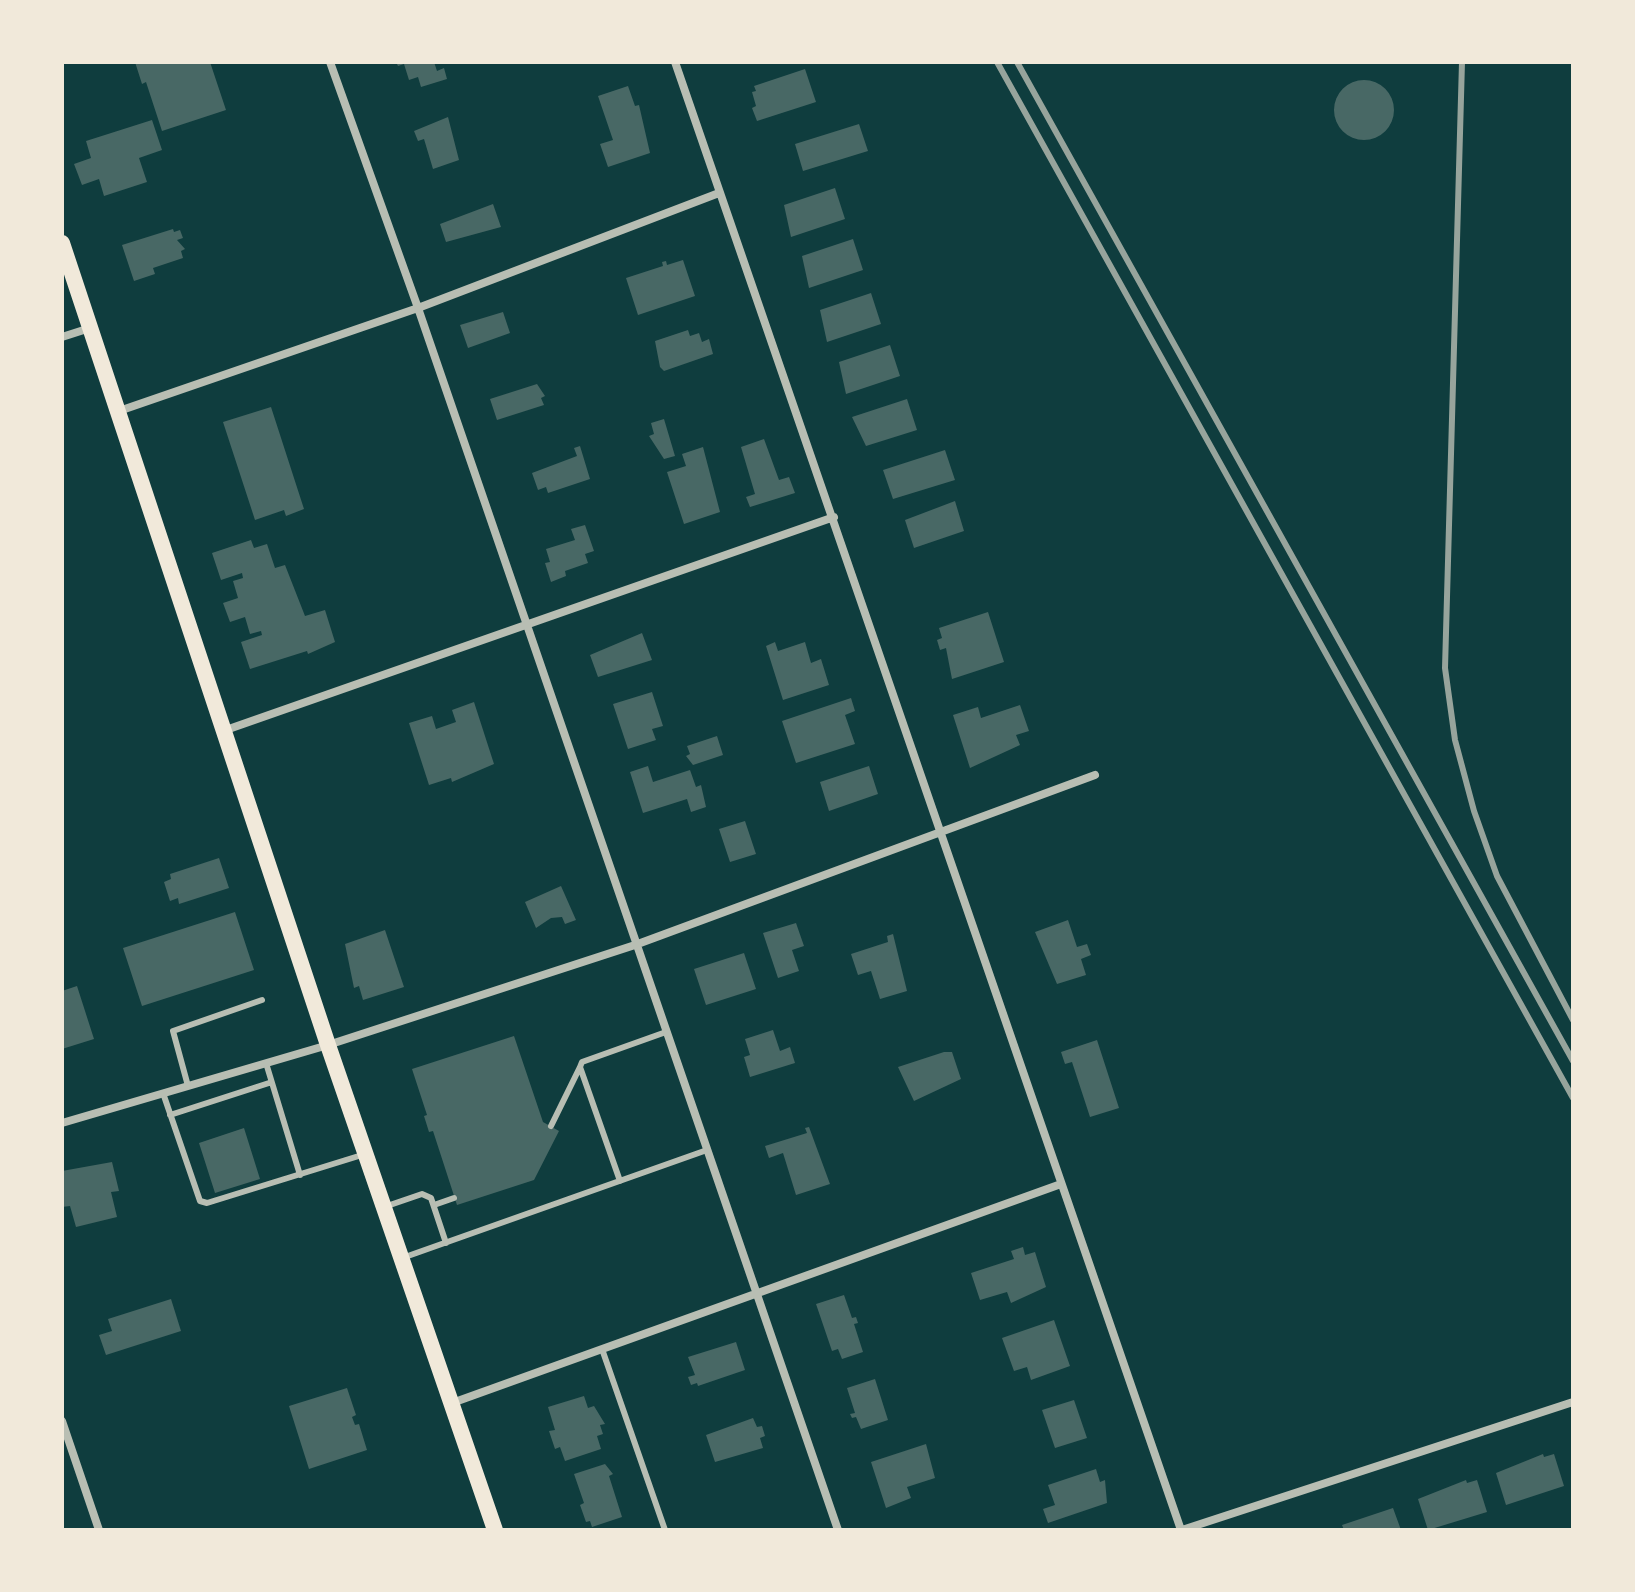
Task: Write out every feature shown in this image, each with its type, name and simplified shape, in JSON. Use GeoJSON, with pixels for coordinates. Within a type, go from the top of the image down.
{"type":"FeatureCollection","features":[{"type":"Feature","properties":{"kind":"main road"},"geometry":{"type":"LineString","coordinates":[[62,243],[328,1045],[495,1530]]}},
{"type":"Feature","properties":{"kind":"street"},"geometry":{"type":"LineString","coordinates":[[330,62],[418,308],[838,1530]]}},
{"type":"Feature","properties":{"kind":"street"},"geometry":{"type":"LineString","coordinates":[[675,62],[1182,1530],[1573,1402]]}},
{"type":"Feature","properties":{"kind":"street"},"geometry":{"type":"LineString","coordinates":[[119,411],[418,308],[719,193]]}},
{"type":"Feature","properties":{"kind":"street"},"geometry":{"type":"LineString","coordinates":[[62,337],[90,328]]}},
{"type":"Feature","properties":{"kind":"street"},"geometry":{"type":"LineString","coordinates":[[223,731],[834,517]]}},
{"type":"Feature","properties":{"kind":"street"},"geometry":{"type":"LineString","coordinates":[[62,1123],[328,1045],[635,945],[1095,775]]}},
{"type":"Feature","properties":{"kind":"street"},"geometry":{"type":"LineString","coordinates":[[451,1403],[1061,1184]]}},
{"type":"Feature","properties":{"kind":"street"},"geometry":{"type":"LineString","coordinates":[[62,1421],[99,1530]]}},
{"type":"Feature","properties":{"kind":"lane"},"geometry":{"type":"LineString","coordinates":[[188,1086],[173,1031],[262,1000]]}},
{"type":"Feature","properties":{"kind":"lane"},"geometry":{"type":"LineString","coordinates":[[551,1126],[582,1062],[666,1032]]}},
{"type":"Feature","properties":{"kind":"lane"},"geometry":{"type":"LineString","coordinates":[[266,1063],[269,1083],[300,1175]]}},
{"type":"Feature","properties":{"kind":"lane"},"geometry":{"type":"LineString","coordinates":[[580,1067],[620,1181]]}},
{"type":"Feature","properties":{"kind":"lane"},"geometry":{"type":"LineString","coordinates":[[170,1115],[269,1083]]}},
{"type":"Feature","properties":{"kind":"lane"},"geometry":{"type":"LineString","coordinates":[[163,1093],[200,1201],[207,1203],[366,1154]]}},
{"type":"Feature","properties":{"kind":"lane"},"geometry":{"type":"LineString","coordinates":[[401,1258],[707,1150]]}},
{"type":"Feature","properties":{"kind":"lane"},"geometry":{"type":"LineString","coordinates":[[384,1207],[422,1194],[431,1198],[446,1243]]}},
{"type":"Feature","properties":{"kind":"lane"},"geometry":{"type":"LineString","coordinates":[[434,1205],[454,1198]]}},
{"type":"Feature","properties":{"kind":"lane"},"geometry":{"type":"LineString","coordinates":[[602,1349],[665,1530]]}},
{"type":"Feature","properties":{"kind":"building"},"geometry":{"type":"Polygon","coordinates":[[[135,62],[210,62],[226,110],[162,131],[146,82],[142,84],[135,62]]]}},
{"type":"Feature","properties":{"kind":"building"},"geometry":{"type":"Polygon","coordinates":[[[396,62],[434,62],[437,71],[444,68],[447,79],[421,87],[418,77],[409,80],[404,64],[398,66],[396,62]]]}},
{"type":"Feature","properties":{"kind":"building"},"geometry":{"type":"Polygon","coordinates":[[[805,69],[816,102],[757,121],[752,108],[756,106],[752,92],[756,91],[754,86],[805,69]]]}},
{"type":"Feature","properties":{"kind":"building"},"geometry":{"type":"Polygon","coordinates":[[[1364,80],[1375,82],[1385,89],[1392,99],[1392,121],[1385,131],[1375,138],[1364,140],[1353,138],[1343,131],[1336,121],[1334,110],[1336,99],[1343,89],[1353,82],[1364,80]]]}},
{"type":"Feature","properties":{"kind":"building"},"geometry":{"type":"Polygon","coordinates":[[[628,86],[635,106],[639,105],[650,153],[608,167],[600,144],[613,140],[598,96],[628,86]]]}},
{"type":"Feature","properties":{"kind":"building"},"geometry":{"type":"Polygon","coordinates":[[[448,117],[459,160],[433,169],[424,139],[418,141],[414,131],[448,117]]]}},
{"type":"Feature","properties":{"kind":"building"},"geometry":{"type":"Polygon","coordinates":[[[152,120],[162,150],[139,158],[147,182],[104,196],[99,179],[82,185],[74,164],[91,158],[86,141],[152,120]]]}},
{"type":"Feature","properties":{"kind":"building"},"geometry":{"type":"Polygon","coordinates":[[[859,124],[868,151],[803,171],[795,144],[859,124]]]}},
{"type":"Feature","properties":{"kind":"building"},"geometry":{"type":"Polygon","coordinates":[[[835,188],[845,219],[791,237],[784,205],[835,188]]]}},
{"type":"Feature","properties":{"kind":"building"},"geometry":{"type":"Polygon","coordinates":[[[493,204],[501,227],[446,242],[440,224],[493,204]]]}},
{"type":"Feature","properties":{"kind":"building"},"geometry":{"type":"Polygon","coordinates":[[[173,229],[174,232],[180,230],[183,238],[177,240],[185,249],[181,251],[183,258],[153,268],[155,274],[134,281],[122,245],[173,229]]]}},
{"type":"Feature","properties":{"kind":"building"},"geometry":{"type":"Polygon","coordinates":[[[853,239],[863,270],[809,288],[802,256],[853,239]]]}},
{"type":"Feature","properties":{"kind":"building"},"geometry":{"type":"Polygon","coordinates":[[[683,260],[695,296],[638,315],[626,278],[663,266],[662,262],[666,261],[667,265],[683,260]]]}},
{"type":"Feature","properties":{"kind":"building"},"geometry":{"type":"Polygon","coordinates":[[[871,293],[881,324],[827,342],[820,310],[871,293]]]}},
{"type":"Feature","properties":{"kind":"building"},"geometry":{"type":"Polygon","coordinates":[[[503,312],[510,333],[468,348],[460,325],[503,312]]]}},
{"type":"Feature","properties":{"kind":"building"},"geometry":{"type":"Polygon","coordinates":[[[688,330],[690,336],[699,333],[702,342],[709,339],[713,354],[664,371],[660,367],[655,341],[688,330]]]}},
{"type":"Feature","properties":{"kind":"building"},"geometry":{"type":"Polygon","coordinates":[[[890,345],[900,376],[846,394],[839,362],[890,345]]]}},
{"type":"Feature","properties":{"kind":"building"},"geometry":{"type":"Polygon","coordinates":[[[537,384],[545,396],[541,398],[544,405],[497,420],[490,399],[537,384]]]}},
{"type":"Feature","properties":{"kind":"building"},"geometry":{"type":"Polygon","coordinates":[[[907,399],[917,430],[866,446],[852,417],[907,399]]]}},
{"type":"Feature","properties":{"kind":"building"},"geometry":{"type":"Polygon","coordinates":[[[271,407],[304,509],[286,516],[284,510],[255,520],[223,422],[271,407]]]}},
{"type":"Feature","properties":{"kind":"building"},"geometry":{"type":"Polygon","coordinates":[[[664,419],[675,456],[664,459],[649,436],[654,434],[651,423],[664,419]]]}},
{"type":"Feature","properties":{"kind":"building"},"geometry":{"type":"Polygon","coordinates":[[[764,439],[779,480],[789,477],[795,493],[750,507],[746,497],[755,494],[741,447],[764,439]]]}},
{"type":"Feature","properties":{"kind":"building"},"geometry":{"type":"Polygon","coordinates":[[[580,446],[590,479],[548,493],[546,487],[538,490],[532,473],[577,456],[574,448],[580,446]]]}},
{"type":"Feature","properties":{"kind":"building"},"geometry":{"type":"Polygon","coordinates":[[[703,447],[720,512],[684,524],[667,472],[686,466],[682,454],[703,447]]]}},
{"type":"Feature","properties":{"kind":"building"},"geometry":{"type":"Polygon","coordinates":[[[945,450],[955,480],[893,499],[883,470],[945,450]]]}},
{"type":"Feature","properties":{"kind":"building"},"geometry":{"type":"Polygon","coordinates":[[[955,501],[964,531],[914,548],[905,520],[955,501]]]}},
{"type":"Feature","properties":{"kind":"building"},"geometry":{"type":"Polygon","coordinates":[[[585,525],[594,551],[585,554],[588,563],[565,571],[566,576],[551,582],[545,563],[550,562],[546,549],[575,540],[571,529],[585,525]]]}},
{"type":"Feature","properties":{"kind":"building"},"geometry":{"type":"Polygon","coordinates":[[[251,540],[254,548],[267,544],[275,568],[285,565],[305,616],[325,610],[335,642],[308,654],[307,651],[250,669],[241,642],[262,635],[261,631],[250,634],[245,617],[230,622],[223,603],[238,598],[233,581],[243,578],[242,573],[221,580],[212,553],[251,540]]]}},
{"type":"Feature","properties":{"kind":"building"},"geometry":{"type":"Polygon","coordinates":[[[988,612],[1004,662],[952,679],[946,648],[940,650],[937,640],[942,638],[939,628],[988,612]]]}},
{"type":"Feature","properties":{"kind":"building"},"geometry":{"type":"Polygon","coordinates":[[[642,633],[652,660],[598,677],[590,655],[642,633]]]}},
{"type":"Feature","properties":{"kind":"building"},"geometry":{"type":"Polygon","coordinates":[[[775,642],[778,651],[805,642],[811,663],[821,659],[829,685],[783,700],[766,646],[775,642]]]}},
{"type":"Feature","properties":{"kind":"building"},"geometry":{"type":"Polygon","coordinates":[[[652,692],[663,726],[652,729],[656,740],[628,749],[613,704],[652,692]]]}},
{"type":"Feature","properties":{"kind":"building"},"geometry":{"type":"Polygon","coordinates":[[[851,698],[855,711],[845,715],[855,744],[796,763],[782,721],[851,698]]]}},
{"type":"Feature","properties":{"kind":"building"},"geometry":{"type":"Polygon","coordinates":[[[474,702],[494,764],[452,782],[451,778],[429,785],[409,723],[432,716],[436,729],[456,722],[452,710],[474,702]]]}},
{"type":"Feature","properties":{"kind":"building"},"geometry":{"type":"Polygon","coordinates":[[[1020,705],[1029,731],[1016,735],[1020,745],[970,768],[953,715],[978,707],[981,718],[1020,705]]]}},
{"type":"Feature","properties":{"kind":"building"},"geometry":{"type":"Polygon","coordinates":[[[717,736],[723,755],[693,765],[686,756],[690,754],[687,746],[717,736]]]}},
{"type":"Feature","properties":{"kind":"building"},"geometry":{"type":"Polygon","coordinates":[[[648,766],[653,782],[690,770],[696,787],[701,785],[706,807],[691,812],[687,799],[643,813],[630,772],[648,766]]]}},
{"type":"Feature","properties":{"kind":"building"},"geometry":{"type":"Polygon","coordinates":[[[869,766],[878,794],[829,811],[820,782],[869,766]]]}},
{"type":"Feature","properties":{"kind":"building"},"geometry":{"type":"Polygon","coordinates":[[[745,821],[756,854],[730,862],[719,829],[745,821]]]}},
{"type":"Feature","properties":{"kind":"building"},"geometry":{"type":"Polygon","coordinates":[[[219,858],[229,888],[179,904],[178,898],[170,901],[164,882],[171,879],[170,874],[219,858]]]}},
{"type":"Feature","properties":{"kind":"building"},"geometry":{"type":"Polygon","coordinates":[[[561,886],[576,920],[565,924],[562,917],[551,918],[536,928],[525,902],[561,886]]]}},
{"type":"Feature","properties":{"kind":"building"},"geometry":{"type":"Polygon","coordinates":[[[235,912],[254,970],[142,1006],[123,948],[235,912]]]}},
{"type":"Feature","properties":{"kind":"building"},"geometry":{"type":"Polygon","coordinates":[[[1068,920],[1077,947],[1087,944],[1091,955],[1081,959],[1086,975],[1057,984],[1035,932],[1068,920]]]}},
{"type":"Feature","properties":{"kind":"building"},"geometry":{"type":"Polygon","coordinates":[[[796,923],[804,946],[792,950],[799,971],[778,978],[763,933],[796,923]]]}},
{"type":"Feature","properties":{"kind":"building"},"geometry":{"type":"Polygon","coordinates":[[[385,930],[404,987],[363,1000],[359,986],[354,988],[345,944],[385,930]]]}},
{"type":"Feature","properties":{"kind":"building"},"geometry":{"type":"Polygon","coordinates":[[[893,934],[907,991],[880,999],[871,971],[858,975],[851,954],[888,942],[887,936],[893,934]]]}},
{"type":"Feature","properties":{"kind":"building"},"geometry":{"type":"Polygon","coordinates":[[[744,953],[756,989],[706,1005],[694,969],[744,953]]]}},
{"type":"Feature","properties":{"kind":"building"},"geometry":{"type":"Polygon","coordinates":[[[77,986],[94,1039],[62,1049],[62,991],[77,986]]]}},
{"type":"Feature","properties":{"kind":"building"},"geometry":{"type":"Polygon","coordinates":[[[773,1030],[780,1051],[790,1047],[795,1063],[750,1077],[744,1057],[750,1055],[745,1039],[773,1030]]]}},
{"type":"Feature","properties":{"kind":"building"},"geometry":{"type":"Polygon","coordinates":[[[514,1036],[543,1122],[559,1131],[534,1180],[457,1205],[433,1131],[429,1132],[424,1116],[427,1115],[412,1069],[514,1036]]]}},
{"type":"Feature","properties":{"kind":"building"},"geometry":{"type":"Polygon","coordinates":[[[1097,1040],[1119,1108],[1090,1117],[1072,1062],[1065,1064],[1061,1052],[1097,1040]]]}},
{"type":"Feature","properties":{"kind":"building"},"geometry":{"type":"Polygon","coordinates":[[[952,1052],[961,1079],[914,1101],[898,1067],[952,1052]]]}},
{"type":"Feature","properties":{"kind":"building"},"geometry":{"type":"Polygon","coordinates":[[[809,1127],[830,1184],[796,1195],[783,1153],[769,1158],[765,1146],[807,1133],[805,1128],[809,1127]]]}},
{"type":"Feature","properties":{"kind":"building"},"geometry":{"type":"Polygon","coordinates":[[[244,1128],[260,1179],[215,1193],[199,1143],[244,1128]]]}},
{"type":"Feature","properties":{"kind":"building"},"geometry":{"type":"Polygon","coordinates":[[[112,1162],[119,1191],[111,1192],[117,1217],[76,1227],[70,1206],[62,1207],[62,1171],[112,1162]]]}},
{"type":"Feature","properties":{"kind":"building"},"geometry":{"type":"Polygon","coordinates":[[[1023,1247],[1025,1255],[1035,1252],[1046,1287],[1011,1303],[1007,1292],[980,1300],[971,1273],[1014,1259],[1011,1251],[1023,1247]]]}},
{"type":"Feature","properties":{"kind":"building"},"geometry":{"type":"Polygon","coordinates":[[[844,1295],[852,1318],[856,1317],[858,1323],[854,1324],[863,1352],[842,1359],[838,1349],[832,1351],[816,1304],[844,1295]]]}},
{"type":"Feature","properties":{"kind":"building"},"geometry":{"type":"Polygon","coordinates":[[[171,1299],[181,1331],[106,1355],[99,1335],[112,1331],[108,1319],[171,1299]]]}},
{"type":"Feature","properties":{"kind":"building"},"geometry":{"type":"Polygon","coordinates":[[[1054,1320],[1070,1366],[1031,1380],[1027,1367],[1014,1371],[1002,1338],[1054,1320]]]}},
{"type":"Feature","properties":{"kind":"building"},"geometry":{"type":"Polygon","coordinates":[[[736,1342],[745,1370],[698,1386],[697,1383],[691,1385],[688,1377],[695,1375],[688,1357],[736,1342]]]}},
{"type":"Feature","properties":{"kind":"building"},"geometry":{"type":"Polygon","coordinates":[[[875,1379],[888,1420],[861,1429],[856,1417],[852,1418],[850,1414],[855,1413],[847,1388],[875,1379]]]}},
{"type":"Feature","properties":{"kind":"building"},"geometry":{"type":"Polygon","coordinates":[[[347,1388],[356,1415],[352,1417],[355,1425],[359,1424],[367,1450],[309,1469],[289,1406],[347,1388]]]}},
{"type":"Feature","properties":{"kind":"building"},"geometry":{"type":"Polygon","coordinates":[[[584,1396],[588,1408],[594,1406],[605,1424],[600,1425],[603,1434],[597,1436],[601,1449],[565,1461],[560,1447],[555,1449],[549,1431],[555,1430],[548,1407],[584,1396]]]}},
{"type":"Feature","properties":{"kind":"building"},"geometry":{"type":"Polygon","coordinates":[[[1074,1400],[1087,1438],[1055,1448],[1042,1410],[1074,1400]]]}},
{"type":"Feature","properties":{"kind":"building"},"geometry":{"type":"Polygon","coordinates":[[[753,1418],[757,1427],[762,1426],[765,1436],[760,1438],[763,1448],[715,1462],[706,1435],[753,1418]]]}},
{"type":"Feature","properties":{"kind":"building"},"geometry":{"type":"Polygon","coordinates":[[[926,1444],[935,1478],[907,1487],[911,1498],[886,1508],[871,1462],[926,1444]]]}},
{"type":"Feature","properties":{"kind":"building"},"geometry":{"type":"Polygon","coordinates":[[[1543,1454],[1544,1457],[1554,1454],[1564,1486],[1506,1505],[1496,1473],[1543,1454]]]}},
{"type":"Feature","properties":{"kind":"building"},"geometry":{"type":"Polygon","coordinates":[[[605,1464],[613,1474],[609,1476],[622,1517],[592,1527],[590,1521],[586,1522],[580,1505],[584,1503],[574,1474],[605,1464]]]}},
{"type":"Feature","properties":{"kind":"building"},"geometry":{"type":"Polygon","coordinates":[[[1096,1469],[1100,1482],[1105,1480],[1107,1503],[1048,1523],[1043,1509],[1055,1505],[1048,1485],[1096,1469]]]}},
{"type":"Feature","properties":{"kind":"building"},"geometry":{"type":"Polygon","coordinates":[[[1466,1480],[1467,1483],[1477,1480],[1487,1512],[1428,1530],[1418,1499],[1466,1480]]]}},
{"type":"Feature","properties":{"kind":"building"},"geometry":{"type":"Polygon","coordinates":[[[1393,1508],[1401,1530],[1344,1530],[1342,1525],[1393,1508]]]}},
{"type":"Feature","properties":{"kind":"railway"},"geometry":{"type":"LineString","coordinates":[[997,62],[1573,1098]]}},
{"type":"Feature","properties":{"kind":"railway"},"geometry":{"type":"LineString","coordinates":[[1017,62],[1573,1061]]}},
{"type":"Feature","properties":{"kind":"railway"},"geometry":{"type":"LineString","coordinates":[[1462,62],[1445,668],[1455,740],[1474,811],[1497,876],[1573,1020]]}}]}
